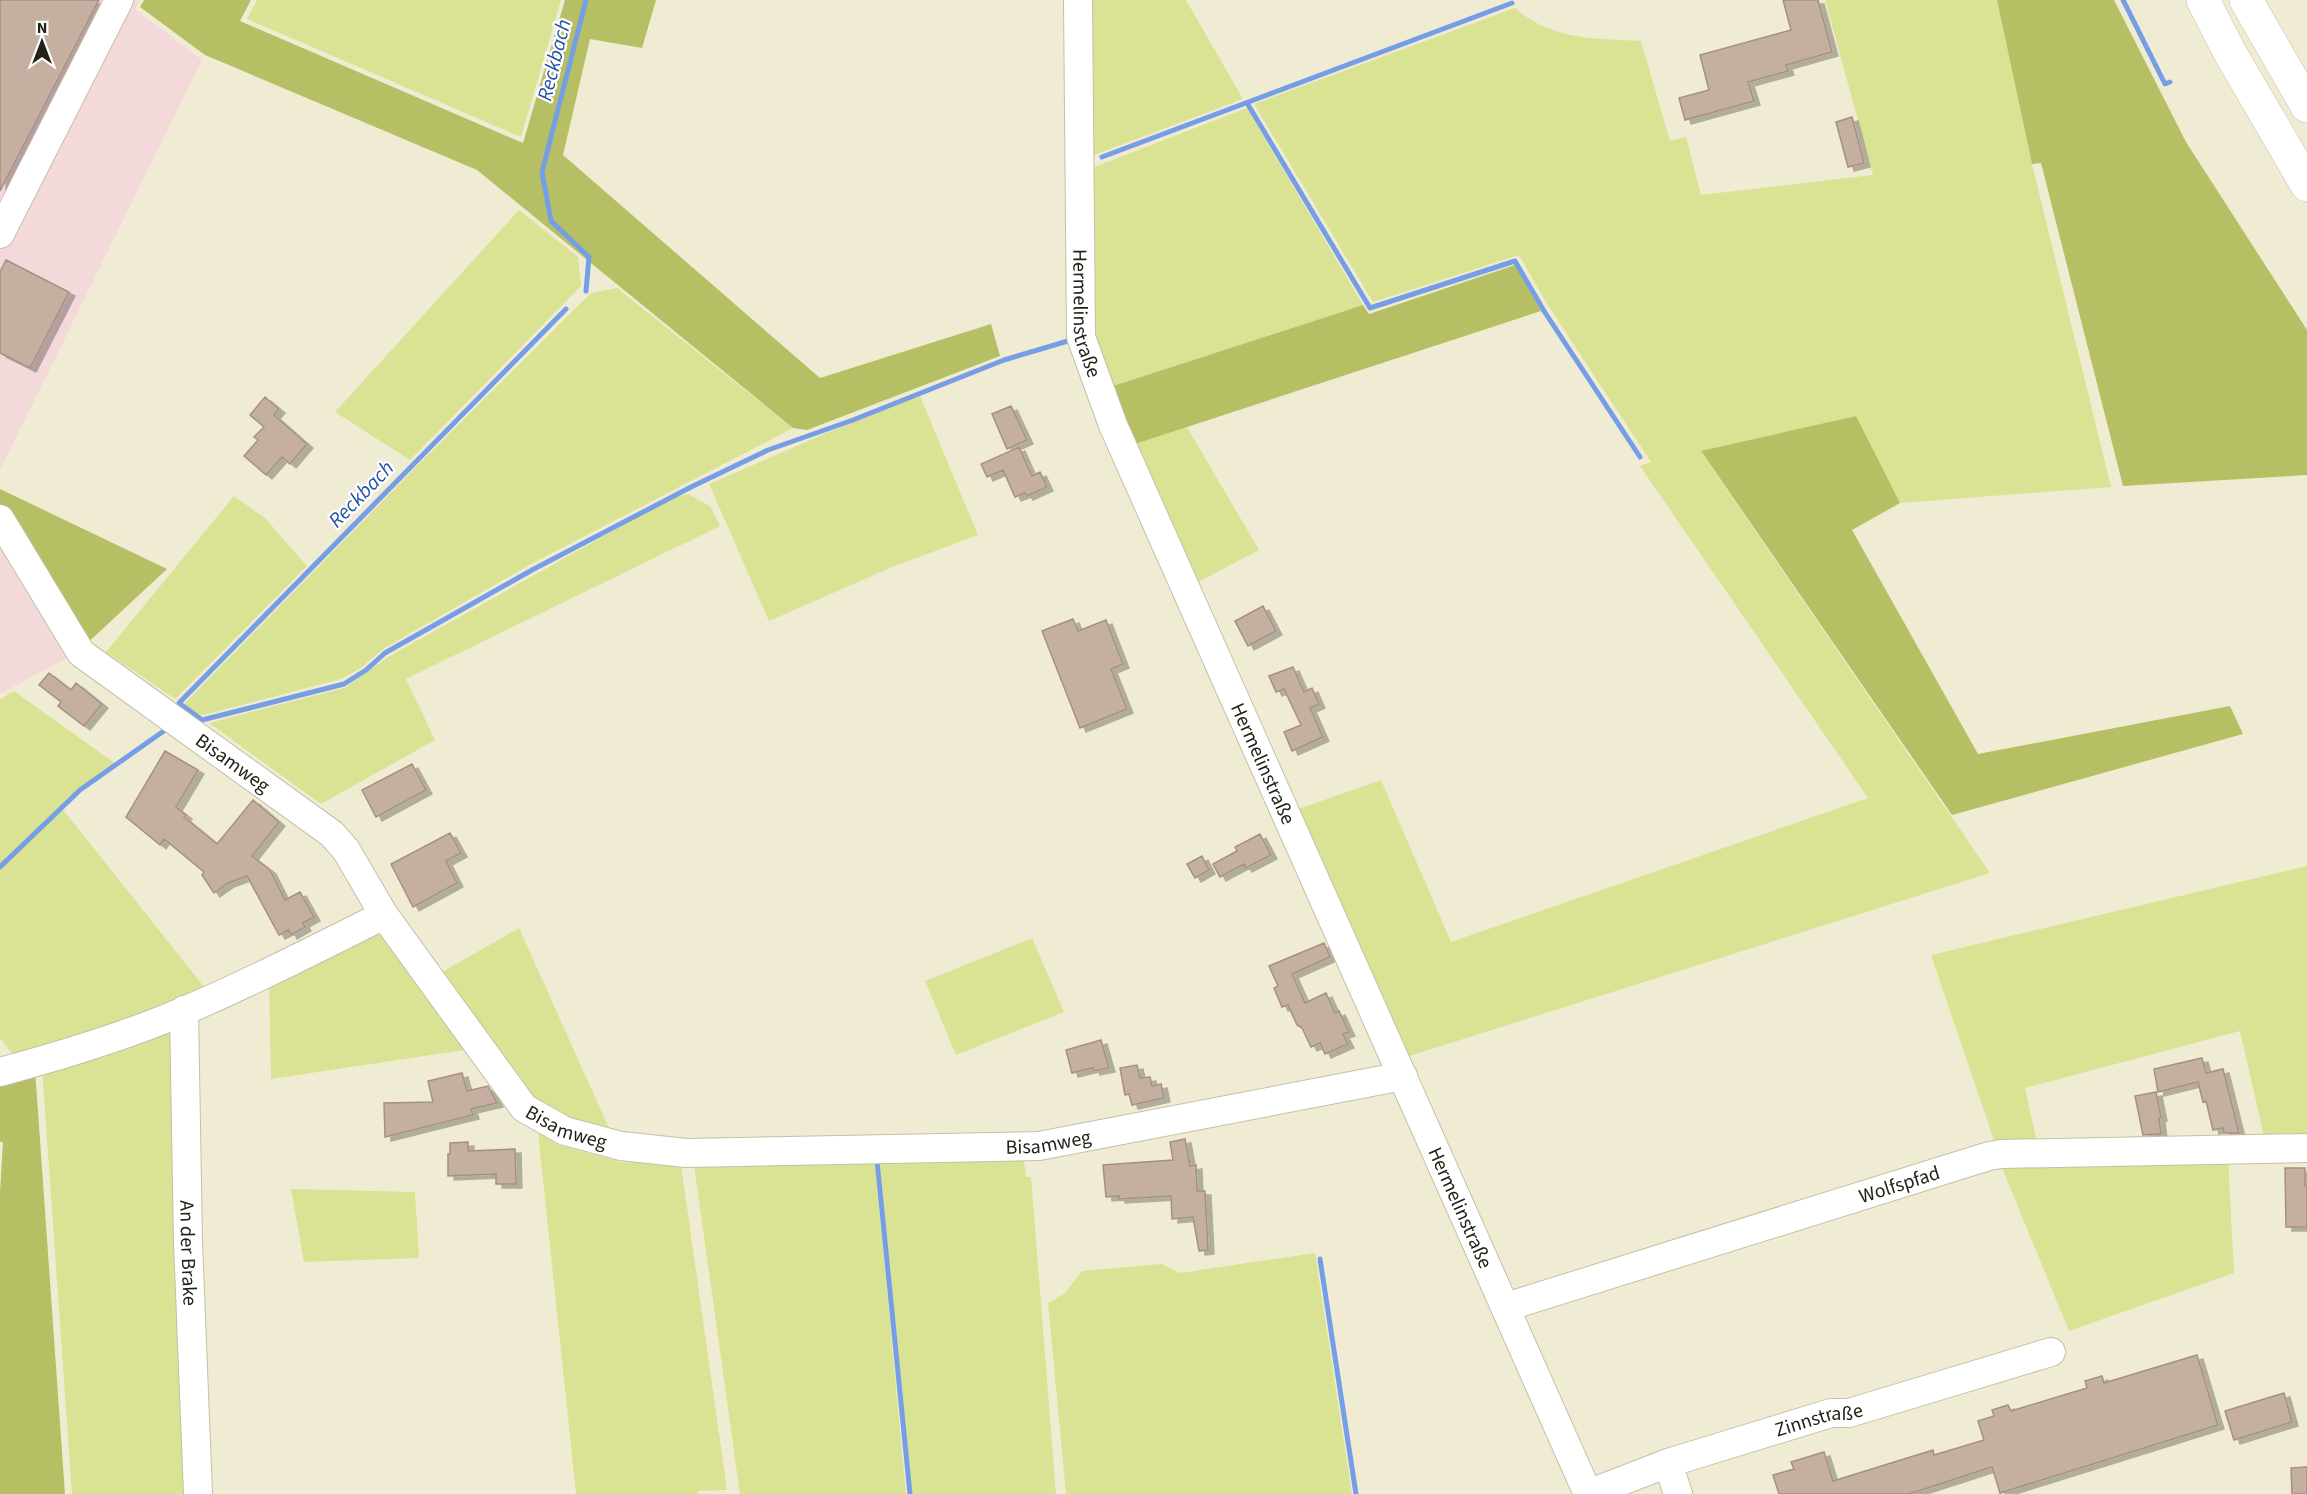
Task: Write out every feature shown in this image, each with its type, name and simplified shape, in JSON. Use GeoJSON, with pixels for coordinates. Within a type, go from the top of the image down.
{"type":"FeatureCollection","features":[{"type":"Feature","properties":{"kind":"highway"},"geometry":{"type":"LineString","coordinates":[[2203,0],[2229,51],[2307,185]]}},
{"type":"Feature","properties":{"kind":"highway"},"geometry":{"type":"LineString","coordinates":[[2246,0],[2307,106]]}},
{"type":"Feature","properties":{"kind":"street"},"geometry":{"type":"LineString","coordinates":[[0,234],[119,0]]}},
{"type":"Feature","properties":{"kind":"street","name":"Hermelinstraße"},"geometry":{"type":"LineString","coordinates":[[1078,0],[1082,337],[1113,425],[1588,1494]]}},
{"type":"Feature","properties":{"kind":"street","name":"Bisamweg"},"geometry":{"type":"LineString","coordinates":[[0,519],[81,652],[332,834],[346,850],[384,915],[524,1108],[565,1131],[621,1146],[686,1153],[1039,1146],[1403,1076]]}},
{"type":"Feature","properties":{"kind":"street"},"geometry":{"type":"LineString","coordinates":[[0,1072],[97,1043],[184,1010],[384,915]]}},
{"type":"Feature","properties":{"kind":"street","name":"An der Brake"},"geometry":{"type":"LineString","coordinates":[[184,1010],[188,1242],[198,1494]]}},
{"type":"Feature","properties":{"kind":"street","name":"Wolfspfad"},"geometry":{"type":"LineString","coordinates":[[1506,1307],[1989,1156],[2307,1148]]}},
{"type":"Feature","properties":{"kind":"street","name":"Zinnstraße"},"geometry":{"type":"LineString","coordinates":[[1588,1494],[1668,1463],[1832,1413],[1849,1413],[2051,1352]]}},
{"type":"Feature","properties":{"kind":"street"},"geometry":{"type":"LineString","coordinates":[[1668,1463],[1678,1494]]}},
{"type":"Feature","properties":{"kind":"shaded area"},"geometry":{"type":"Polygon","coordinates":[[[0,0],[140,0],[135,9],[202,60],[0,470],[0,0]]]}},
{"type":"Feature","properties":{"kind":"shaded area"},"geometry":{"type":"Polygon","coordinates":[[[0,526],[78,652],[0,694],[0,526]]]}},
{"type":"Feature","properties":{"kind":"green space"},"geometry":{"type":"Polygon","coordinates":[[[144,0],[251,0],[240,21],[523,143],[565,0],[656,0],[642,48],[590,39],[563,155],[820,378],[991,324],[1000,356],[807,430],[793,428],[477,170],[205,55],[140,7],[144,0]]]}},
{"type":"Feature","properties":{"kind":"green space"},"geometry":{"type":"Polygon","coordinates":[[[257,0],[561,0],[521,137],[247,19],[257,0]]]}},
{"type":"Feature","properties":{"kind":"green space"},"geometry":{"type":"Polygon","coordinates":[[[1088,0],[1186,0],[1243,99],[1089,157],[1088,0]]]}},
{"type":"Feature","properties":{"kind":"green space"},"geometry":{"type":"Polygon","coordinates":[[[1825,0],[1997,0],[2032,164],[2111,487],[1900,503],[1855,416],[1701,452],[1990,873],[1403,1058],[1293,811],[1381,780],[1451,942],[1868,798],[1640,466],[1651,462],[1547,304],[1519,255],[1373,302],[1254,104],[1515,8],[1529,19],[1559,32],[1591,38],[1641,41],[1670,141],[1686,137],[1701,195],[1873,175],[1825,0]]]}},
{"type":"Feature","properties":{"kind":"green space"},"geometry":{"type":"Polygon","coordinates":[[[1997,0],[2114,0],[2186,142],[2307,330],[2307,475],[2123,486],[2041,163],[2032,164],[1997,0]]]}},
{"type":"Feature","properties":{"kind":"green space"},"geometry":{"type":"Polygon","coordinates":[[[1247,108],[1363,305],[1110,387],[1092,343],[1089,169],[1247,108]]]}},
{"type":"Feature","properties":{"kind":"green space"},"geometry":{"type":"Polygon","coordinates":[[[519,210],[578,257],[581,286],[410,460],[335,412],[519,210]]]}},
{"type":"Feature","properties":{"kind":"green space"},"geometry":{"type":"Polygon","coordinates":[[[1515,265],[1541,311],[1132,445],[1110,387],[1363,305],[1369,314],[1515,265]]]}},
{"type":"Feature","properties":{"kind":"green space"},"geometry":{"type":"Polygon","coordinates":[[[617,288],[793,428],[531,564],[383,649],[361,668],[341,679],[199,716],[183,705],[417,466],[591,293],[617,288]]]}},
{"type":"Feature","properties":{"kind":"green space"},"geometry":{"type":"Polygon","coordinates":[[[920,396],[978,535],[890,568],[769,621],[709,484],[829,432],[920,396]]]}},
{"type":"Feature","properties":{"kind":"green space"},"geometry":{"type":"Polygon","coordinates":[[[1856,416],[1900,503],[1852,530],[1978,754],[2230,706],[2243,734],[1952,815],[1701,451],[1856,416]]]}},
{"type":"Feature","properties":{"kind":"green space"},"geometry":{"type":"Polygon","coordinates":[[[1187,427],[1259,550],[1194,584],[1132,445],[1187,427]]]}},
{"type":"Feature","properties":{"kind":"green space"},"geometry":{"type":"Polygon","coordinates":[[[0,489],[167,569],[82,648],[0,512],[0,489]]]}},
{"type":"Feature","properties":{"kind":"green space"},"geometry":{"type":"Polygon","coordinates":[[[688,494],[710,506],[720,526],[406,679],[435,740],[321,804],[209,723],[344,688],[388,657],[672,498],[688,494]]]}},
{"type":"Feature","properties":{"kind":"green space"},"geometry":{"type":"Polygon","coordinates":[[[234,496],[265,518],[307,566],[175,699],[106,652],[234,496]]]}},
{"type":"Feature","properties":{"kind":"green space"},"geometry":{"type":"Polygon","coordinates":[[[14,691],[116,764],[61,807],[205,988],[160,1008],[173,1043],[190,1494],[72,1494],[42,1068],[10,1051],[0,1038],[0,699],[14,691]]]}},
{"type":"Feature","properties":{"kind":"green space"},"geometry":{"type":"Polygon","coordinates":[[[2307,866],[2307,1139],[2265,1140],[2240,1031],[2025,1088],[2037,1143],[1995,1143],[1931,955],[2307,866]]]}},
{"type":"Feature","properties":{"kind":"green space"},"geometry":{"type":"Polygon","coordinates":[[[519,928],[613,1137],[528,1103],[435,976],[519,928]]]}},
{"type":"Feature","properties":{"kind":"green space"},"geometry":{"type":"Polygon","coordinates":[[[361,932],[386,936],[471,1049],[271,1079],[269,980],[361,932]]]}},
{"type":"Feature","properties":{"kind":"green space"},"geometry":{"type":"Polygon","coordinates":[[[1032,938],[1064,1012],[956,1055],[925,981],[1032,938]]]}},
{"type":"Feature","properties":{"kind":"green space"},"geometry":{"type":"Polygon","coordinates":[[[35,1069],[65,1494],[0,1494],[0,1192],[3,1142],[0,1142],[0,1079],[35,1069]]]}},
{"type":"Feature","properties":{"kind":"green space"},"geometry":{"type":"Polygon","coordinates":[[[538,1132],[558,1145],[621,1162],[681,1165],[727,1490],[698,1491],[698,1494],[576,1494],[538,1132]]]}},
{"type":"Feature","properties":{"kind":"green space"},"geometry":{"type":"Polygon","coordinates":[[[2228,1156],[2234,1273],[2069,1331],[1998,1158],[2228,1156]]]}},
{"type":"Feature","properties":{"kind":"green space"},"geometry":{"type":"Polygon","coordinates":[[[1024,1161],[1026,1177],[1031,1177],[1056,1494],[912,1494],[880,1163],[1024,1161]]]}},
{"type":"Feature","properties":{"kind":"green space"},"geometry":{"type":"Polygon","coordinates":[[[875,1163],[906,1494],[740,1494],[694,1165],[875,1163]]]}},
{"type":"Feature","properties":{"kind":"green space"},"geometry":{"type":"Polygon","coordinates":[[[291,1189],[415,1192],[419,1258],[304,1262],[291,1189]]]}},
{"type":"Feature","properties":{"kind":"green space"},"geometry":{"type":"Polygon","coordinates":[[[1315,1253],[1352,1494],[1066,1494],[1048,1303],[1065,1293],[1082,1271],[1162,1264],[1180,1273],[1315,1253]]]}},
{"type":"Feature","properties":{"kind":"building"},"geometry":{"type":"Polygon","coordinates":[[[0,0],[99,0],[0,191],[0,0]]]}},
{"type":"Feature","properties":{"kind":"building"},"geometry":{"type":"Polygon","coordinates":[[[1783,0],[1818,0],[1832,52],[1786,65],[1788,71],[1748,82],[1754,101],[1685,120],[1679,98],[1709,90],[1700,55],[1791,30],[1783,0]]]}},
{"type":"Feature","properties":{"kind":"building"},"geometry":{"type":"Polygon","coordinates":[[[1852,117],[1864,163],[1848,167],[1836,122],[1852,117]]]}},
{"type":"Feature","properties":{"kind":"building"},"geometry":{"type":"Polygon","coordinates":[[[6,260],[69,292],[30,368],[0,353],[0,272],[6,260]]]}},
{"type":"Feature","properties":{"kind":"building"},"geometry":{"type":"Polygon","coordinates":[[[265,397],[279,409],[274,415],[307,444],[290,464],[282,457],[266,475],[244,456],[258,440],[254,437],[264,427],[250,415],[265,397]]]}},
{"type":"Feature","properties":{"kind":"building"},"geometry":{"type":"Polygon","coordinates":[[[1011,406],[1027,440],[1007,449],[992,414],[1011,406]]]}},
{"type":"Feature","properties":{"kind":"building"},"geometry":{"type":"Polygon","coordinates":[[[1019,447],[1032,476],[1040,472],[1047,487],[1027,496],[1025,493],[1015,497],[1003,470],[987,477],[981,464],[1019,447]]]}},
{"type":"Feature","properties":{"kind":"building"},"geometry":{"type":"Polygon","coordinates":[[[1263,606],[1276,631],[1248,646],[1235,621],[1263,606]]]}},
{"type":"Feature","properties":{"kind":"building"},"geometry":{"type":"Polygon","coordinates":[[[1073,619],[1078,631],[1106,620],[1123,664],[1111,669],[1127,709],[1080,728],[1042,631],[1073,619]]]}},
{"type":"Feature","properties":{"kind":"building"},"geometry":{"type":"Polygon","coordinates":[[[1293,667],[1304,692],[1312,688],[1319,704],[1310,708],[1323,737],[1292,751],[1284,732],[1301,725],[1284,689],[1276,692],[1269,676],[1293,667]]]}},
{"type":"Feature","properties":{"kind":"building"},"geometry":{"type":"Polygon","coordinates":[[[49,673],[71,690],[76,683],[102,704],[84,726],[58,706],[61,702],[39,685],[49,673]]]}},
{"type":"Feature","properties":{"kind":"building"},"geometry":{"type":"Polygon","coordinates":[[[165,751],[198,770],[176,807],[186,815],[184,817],[217,844],[253,800],[279,822],[252,856],[270,870],[285,900],[300,892],[314,917],[303,923],[305,927],[291,935],[289,930],[279,935],[247,876],[228,883],[214,893],[202,875],[204,872],[164,839],[160,845],[126,817],[165,751]]]}},
{"type":"Feature","properties":{"kind":"building"},"geometry":{"type":"Polygon","coordinates":[[[412,764],[426,790],[376,817],[362,790],[412,764]]]}},
{"type":"Feature","properties":{"kind":"building"},"geometry":{"type":"Polygon","coordinates":[[[450,833],[461,853],[446,861],[457,883],[413,907],[391,864],[450,833]]]}},
{"type":"Feature","properties":{"kind":"building"},"geometry":{"type":"Polygon","coordinates":[[[1260,834],[1271,855],[1246,868],[1244,864],[1220,877],[1213,864],[1237,851],[1235,847],[1260,834]]]}},
{"type":"Feature","properties":{"kind":"building"},"geometry":{"type":"Polygon","coordinates":[[[1202,856],[1209,870],[1195,878],[1187,864],[1202,856]]]}},
{"type":"Feature","properties":{"kind":"building"},"geometry":{"type":"Polygon","coordinates":[[[1324,943],[1330,957],[1292,974],[1305,1003],[1326,993],[1335,1013],[1339,1011],[1349,1032],[1343,1034],[1348,1044],[1325,1054],[1320,1043],[1311,1047],[1288,1005],[1282,1007],[1274,988],[1278,986],[1269,966],[1324,943]]]}},
{"type":"Feature","properties":{"kind":"building"},"geometry":{"type":"Polygon","coordinates":[[[1101,1040],[1109,1068],[1094,1071],[1093,1068],[1072,1073],[1066,1050],[1101,1040]]]}},
{"type":"Feature","properties":{"kind":"building"},"geometry":{"type":"Polygon","coordinates":[[[2202,1058],[2206,1073],[2223,1069],[2239,1133],[2224,1133],[2223,1128],[2213,1130],[2206,1101],[2203,1102],[2198,1082],[2158,1092],[2154,1069],[2202,1058]]]}},
{"type":"Feature","properties":{"kind":"building"},"geometry":{"type":"Polygon","coordinates":[[[1137,1065],[1140,1078],[1150,1077],[1152,1086],[1161,1084],[1164,1098],[1132,1105],[1129,1094],[1125,1095],[1120,1068],[1137,1065]]]}},
{"type":"Feature","properties":{"kind":"building"},"geometry":{"type":"Polygon","coordinates":[[[462,1073],[467,1091],[488,1086],[497,1103],[471,1109],[473,1115],[385,1137],[384,1103],[433,1102],[428,1081],[462,1073]]]}},
{"type":"Feature","properties":{"kind":"building"},"geometry":{"type":"Polygon","coordinates":[[[2156,1092],[2161,1117],[2159,1118],[2161,1134],[2143,1135],[2135,1096],[2156,1092]]]}},
{"type":"Feature","properties":{"kind":"building"},"geometry":{"type":"Polygon","coordinates":[[[1185,1139],[1190,1166],[1196,1165],[1197,1191],[1205,1191],[1208,1250],[1199,1251],[1193,1217],[1172,1219],[1171,1196],[1119,1199],[1119,1196],[1106,1197],[1103,1165],[1173,1160],[1170,1142],[1185,1139]]]}},
{"type":"Feature","properties":{"kind":"building"},"geometry":{"type":"Polygon","coordinates":[[[468,1142],[468,1151],[515,1149],[516,1184],[496,1184],[496,1174],[448,1176],[450,1143],[468,1142]]]}},
{"type":"Feature","properties":{"kind":"building"},"geometry":{"type":"Polygon","coordinates":[[[2285,1168],[2305,1168],[2307,1227],[2286,1227],[2285,1168]]]}},
{"type":"Feature","properties":{"kind":"building"},"geometry":{"type":"Polygon","coordinates":[[[2197,1355],[2218,1425],[2000,1493],[1992,1467],[1909,1494],[1779,1494],[1773,1475],[1794,1469],[1791,1462],[1824,1452],[1833,1481],[1933,1450],[1934,1455],[1984,1440],[1978,1421],[1994,1416],[1992,1410],[2008,1405],[2011,1411],[2087,1388],[2085,1381],[2102,1376],[2104,1383],[2197,1355]]]}},
{"type":"Feature","properties":{"kind":"building"},"geometry":{"type":"Polygon","coordinates":[[[2284,1393],[2292,1422],[2234,1440],[2225,1411],[2284,1393]]]}},
{"type":"Feature","properties":{"kind":"building"},"geometry":{"type":"Polygon","coordinates":[[[2307,1467],[2307,1494],[2292,1494],[2291,1468],[2307,1467]]]}},
{"type":"Feature","properties":{"kind":"waterway","name":"Reckbach"},"geometry":{"type":"LineString","coordinates":[[586,0],[542,172],[551,221],[589,257],[586,291]]}},
{"type":"Feature","properties":{"kind":"waterway"},"geometry":{"type":"LineString","coordinates":[[2123,0],[2165,84],[2170,82]]}},
{"type":"Feature","properties":{"kind":"waterway"},"geometry":{"type":"LineString","coordinates":[[1102,157],[1512,3]]}},
{"type":"Feature","properties":{"kind":"waterway"},"geometry":{"type":"LineString","coordinates":[[1247,103],[1370,308],[1515,261],[1544,311],[1640,457]]}},
{"type":"Feature","properties":{"kind":"waterway"},"geometry":{"type":"LineString","coordinates":[[566,309],[179,703],[202,720],[344,684],[366,670],[385,653],[532,570],[691,487],[768,450],[853,420],[1004,360],[1068,341]]}},
{"type":"Feature","properties":{"kind":"waterway","name":"Reckbach"},"geometry":{"type":"LineString","coordinates":[[0,867],[80,790],[168,728]]}},
{"type":"Feature","properties":{"kind":"waterway"},"geometry":{"type":"LineString","coordinates":[[877,1160],[910,1494]]}},
{"type":"Feature","properties":{"kind":"waterway"},"geometry":{"type":"LineString","coordinates":[[1320,1259],[1356,1494]]}}]}
